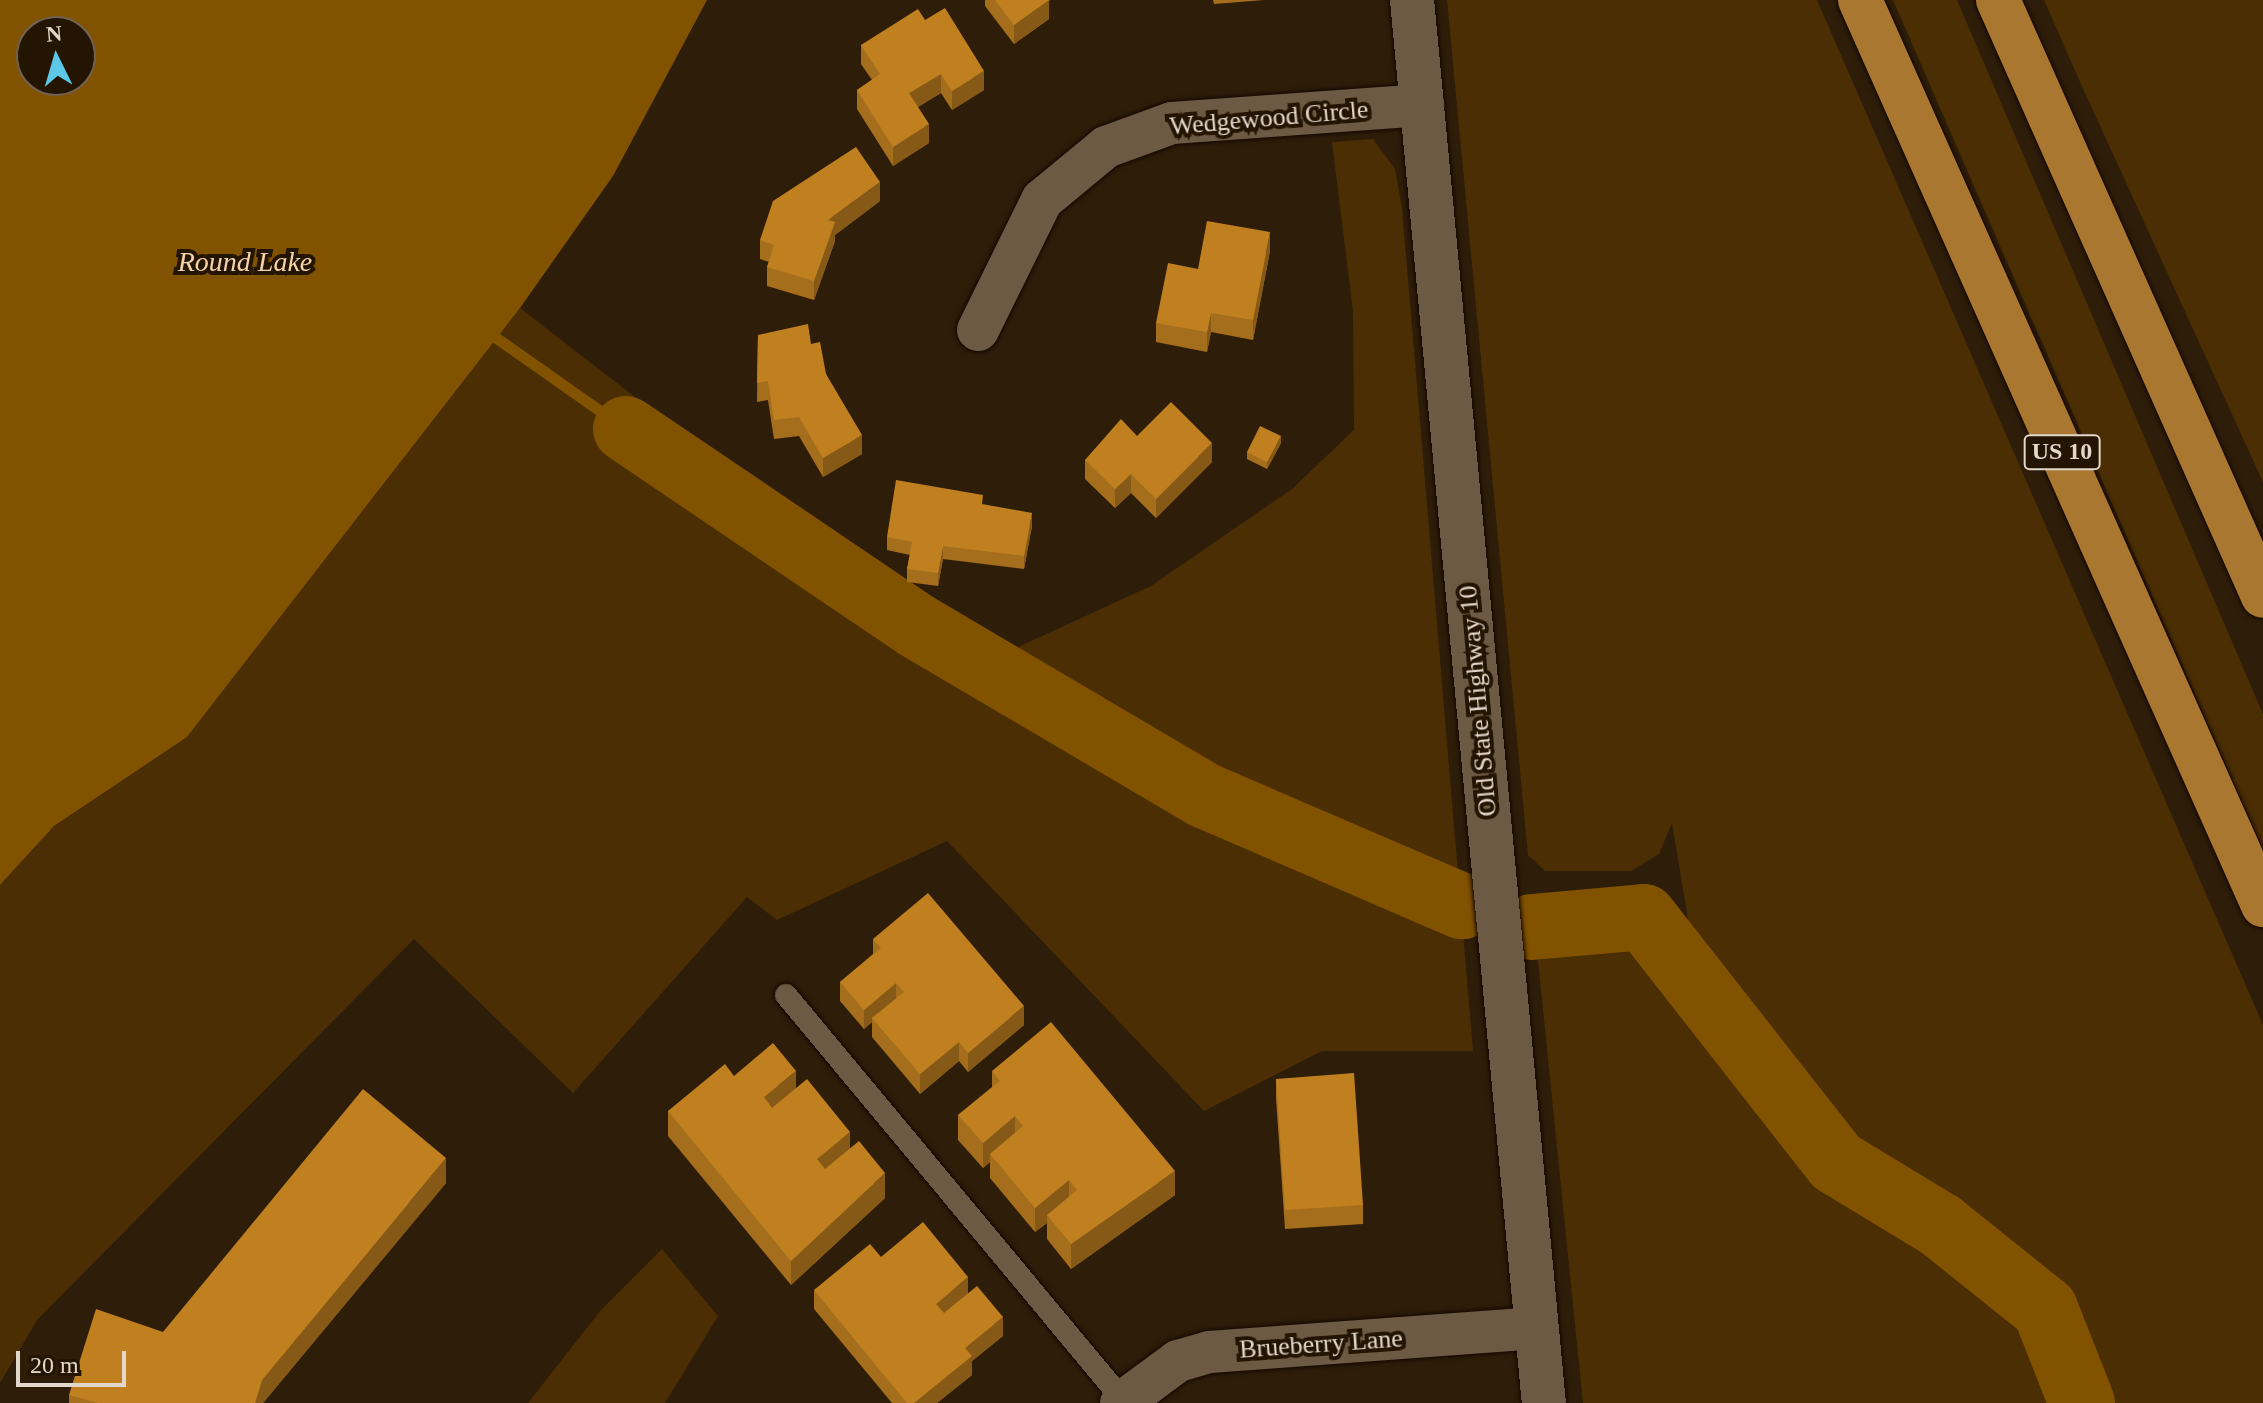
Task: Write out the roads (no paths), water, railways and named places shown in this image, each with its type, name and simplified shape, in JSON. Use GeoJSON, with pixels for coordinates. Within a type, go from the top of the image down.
{"type":"FeatureCollection","features":[{"type":"Feature","properties":{"kind":"highway","name":"US 10"},"geometry":{"type":"LineString","coordinates":[[1860,0],[2263,905]]}},
{"type":"Feature","properties":{"kind":"highway"},"geometry":{"type":"LineString","coordinates":[[1998,0],[2263,596]]}},
{"type":"Feature","properties":{"kind":"street","name":"Old State Highway 10"},"geometry":{"type":"LineString","coordinates":[[1412,0],[1544,1403]]}},
{"type":"Feature","properties":{"kind":"street","name":"Wedgewood Circle"},"geometry":{"type":"LineString","coordinates":[[978,330],[1042,200],[1106,147],[1172,123],[1423,105]]}},
{"type":"Feature","properties":{"kind":"street","name":"Brueberry Lane"},"geometry":{"type":"LineString","coordinates":[[1122,1401],[1178,1361],[1210,1352],[1537,1328]]}},
{"type":"Feature","properties":{"kind":"lane"},"geometry":{"type":"LineString","coordinates":[[786,995],[1122,1401]]}},
{"type":"Feature","properties":{"kind":"water","name":"Round Lake"},"geometry":{"type":"Polygon","coordinates":[[[0,0],[707,0],[613,176],[520,308],[187,737],[54,826],[0,885],[0,0]]]}},
{"type":"Feature","properties":{"kind":"waterway"},"geometry":{"type":"LineString","coordinates":[[485,330],[626,429]]}},
{"type":"Feature","properties":{"kind":"waterway"},"geometry":{"type":"LineString","coordinates":[[626,429],[917,626],[1206,796],[1462,906]]}},
{"type":"Feature","properties":{"kind":"waterway"},"geometry":{"type":"LineString","coordinates":[[1532,927],[1644,917],[1836,1162],[1940,1225],[2045,1309],[2082,1403]]}}]}
